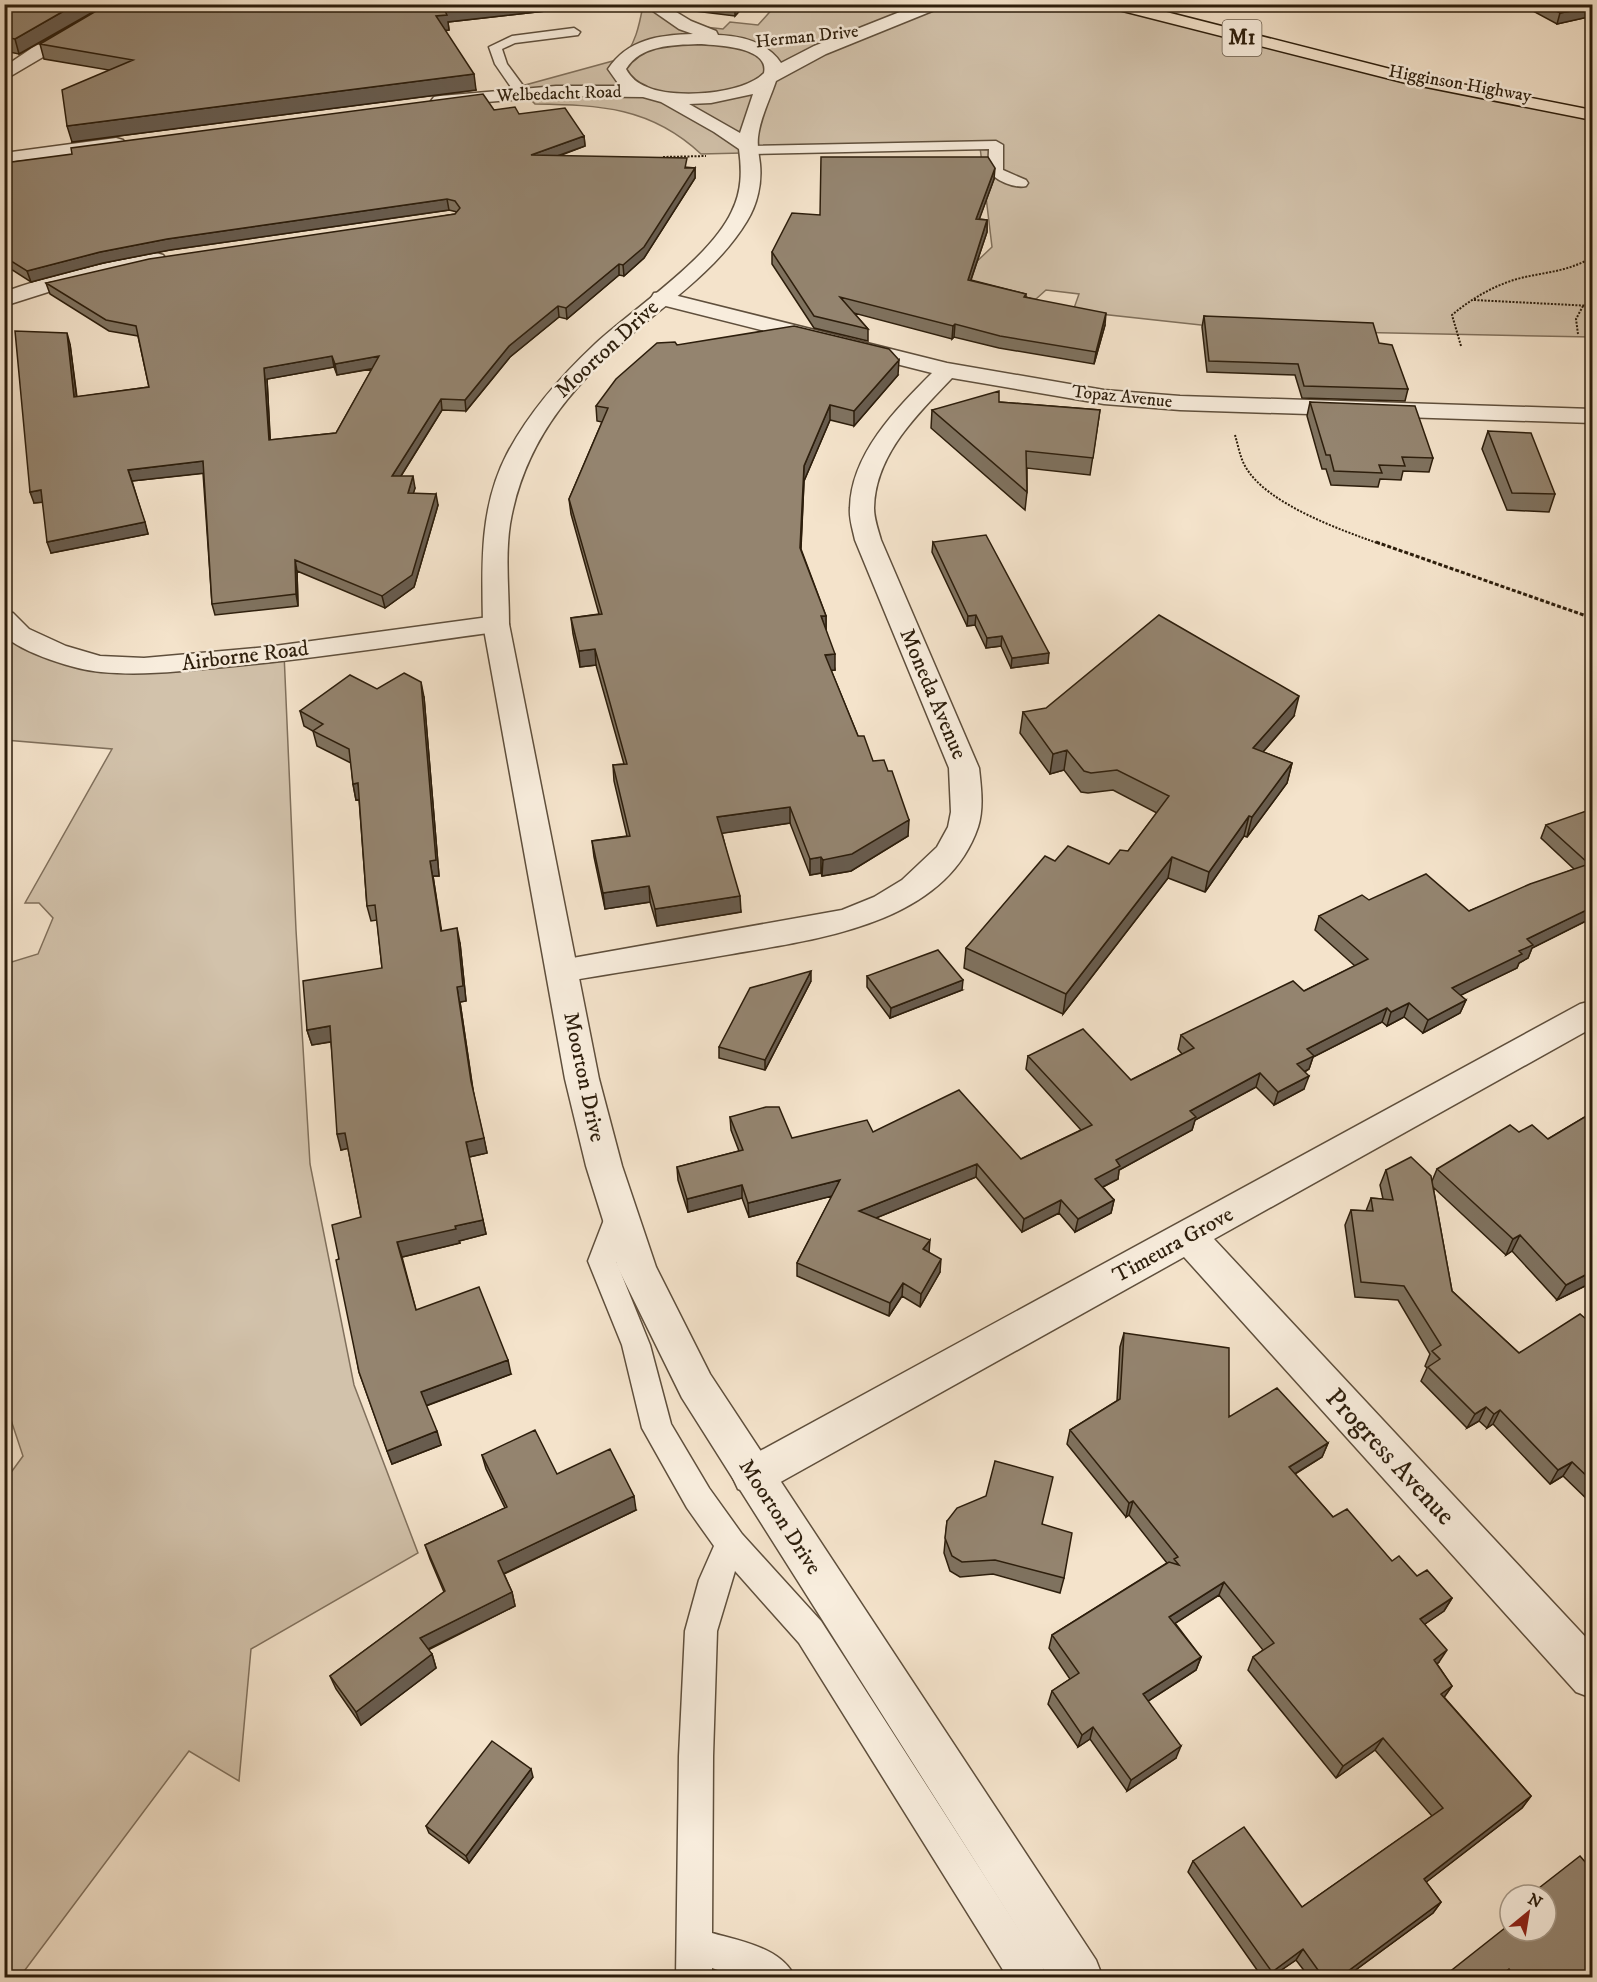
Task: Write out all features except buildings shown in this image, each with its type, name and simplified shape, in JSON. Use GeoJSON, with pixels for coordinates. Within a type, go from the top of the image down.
{"type":"FeatureCollection","features":[{"type":"Feature","properties":{"kind":"highway","name":"M1"},"geometry":{"type":"LineString","coordinates":[[1113,4],[1254,42],[1372,68]]}},
{"type":"Feature","properties":{"kind":"highway","name":"Higginson Highway"},"geometry":{"type":"LineString","coordinates":[[1372,68],[1593,106]]}},
{"type":"Feature","properties":{"kind":"highway","name":"Higginson Highway"},"geometry":{"type":"LineString","coordinates":[[1372,68],[1406,78],[1593,115]]}},
{"type":"Feature","properties":{"kind":"street"},"geometry":{"type":"LineString","coordinates":[[4,75],[38,51],[125,4]]}},
{"type":"Feature","properties":{"kind":"street","name":"Herman Drive"},"geometry":{"type":"LineString","coordinates":[[651,94],[688,99],[720,97],[748,91],[820,50],[936,4]]}},
{"type":"Feature","properties":{"kind":"street"},"geometry":{"type":"LineString","coordinates":[[748,148],[700,116],[629,86],[620,77],[617,69],[643,14],[744,44],[768,57],[774,65],[770,77]]}},
{"type":"Feature","properties":{"kind":"street","name":"Herman Drive"},"geometry":{"type":"LineString","coordinates":[[801,40],[869,30]]}},
{"type":"Feature","properties":{"kind":"street","name":"Welbedacht Road"},"geometry":{"type":"LineString","coordinates":[[602,65],[646,46],[670,40],[726,40]]}},
{"type":"Feature","properties":{"kind":"street","name":"Herman Drive"},"geometry":{"type":"LineString","coordinates":[[744,44],[777,42]]}},
{"type":"Feature","properties":{"kind":"street","name":"Welbedacht Road"},"geometry":{"type":"LineString","coordinates":[[474,97],[568,74]]}},
{"type":"Feature","properties":{"kind":"street","name":"Moorton Drive"},"geometry":{"type":"LineString","coordinates":[[770,77],[752,126],[748,148],[751,182],[736,222],[706,259],[573,375],[545,409],[525,441],[505,492],[498,525],[494,565],[496,624],[585,1090],[604,1166],[637,1268],[696,1386],[1078,1977]]}},
{"type":"Feature","properties":{"kind":"street","name":"Welbedacht Road"},"geometry":{"type":"LineString","coordinates":[[418,104],[556,91],[651,94]]}},
{"type":"Feature","properties":{"kind":"street"},"geometry":{"type":"LineString","coordinates":[[4,159],[135,142]]}},
{"type":"Feature","properties":{"kind":"street"},"geometry":{"type":"LineString","coordinates":[[4,300],[56,281],[101,269],[171,257]]}},
{"type":"Feature","properties":{"kind":"street","name":"Topaz Avenue"},"geometry":{"type":"LineString","coordinates":[[662,298],[946,370],[1104,397],[1226,404],[1593,416]]}},
{"type":"Feature","properties":{"kind":"street","name":"Moneda Avenue"},"geometry":{"type":"LineString","coordinates":[[562,970],[741,941],[841,921],[870,912],[898,897],[921,882],[948,854],[963,826],[967,802],[964,768],[868,540],[862,509],[864,488],[877,454],[946,370]]}},
{"type":"Feature","properties":{"kind":"street","name":"Airborne Road"},"geometry":{"type":"LineString","coordinates":[[4,619],[20,635],[56,652],[99,664],[144,666],[267,655],[496,624]]}},
{"type":"Feature","properties":{"kind":"street","name":"Timeura Grove"},"geometry":{"type":"LineString","coordinates":[[753,1476],[1593,1013]]}},
{"type":"Feature","properties":{"kind":"street","name":"Progress Avenue"},"geometry":{"type":"LineString","coordinates":[[1189,1237],[1593,1676]]}},
{"type":"Feature","properties":{"kind":"lane"},"geometry":{"type":"LineString","coordinates":[[518,87],[501,64],[495,47],[512,40],[574,32]]}},
{"type":"Feature","properties":{"kind":"lane"},"geometry":{"type":"LineString","coordinates":[[748,148],[996,145],[996,170],[1012,181],[1021,183]]}},
{"type":"Feature","properties":{"kind":"lane"},"geometry":{"type":"LineString","coordinates":[[619,1212],[602,1261],[636,1345],[657,1428],[698,1498],[731,1544],[810,1632],[1029,1977]]}},
{"type":"Feature","properties":{"kind":"lane"},"geometry":{"type":"LineString","coordinates":[[731,1544],[715,1580],[701,1631],[696,1756],[694,1961],[752,1963],[777,1977]]}},
{"type":"Feature","properties":{"kind":"path"},"geometry":{"type":"LineString","coordinates":[[660,158],[709,156]]}},
{"type":"Feature","properties":{"kind":"path"},"geometry":{"type":"LineString","coordinates":[[1461,346],[1452,315],[1473,300],[1498,286],[1579,267],[1593,257]]}},
{"type":"Feature","properties":{"kind":"path"},"geometry":{"type":"LineString","coordinates":[[1473,300],[1593,306]]}},
{"type":"Feature","properties":{"kind":"path"},"geometry":{"type":"LineString","coordinates":[[1578,334],[1575,326],[1576,316],[1584,305]]}},
{"type":"Feature","properties":{"kind":"path"},"geometry":{"type":"LineString","coordinates":[[1226,404],[1245,466],[1259,482],[1284,502],[1338,529],[1593,618]]}},
{"type":"Feature","properties":{"kind":"shaded area"},"geometry":{"type":"Polygon","coordinates":[[[1111,4],[1406,79],[1592,116],[1592,337],[1343,332],[1201,325],[1073,311],[1079,294],[1046,290],[1036,299],[952,285],[992,247],[980,147],[701,154],[663,126],[644,118],[603,108],[535,104],[518,87],[620,59],[630,49],[633,42],[643,5],[651,5],[686,25],[723,29],[730,22],[758,25],[776,5],[1111,4]]]}},
{"type":"Feature","properties":{"kind":"shaded area"},"geometry":{"type":"Polygon","coordinates":[[[5,621],[99,665],[284,653],[296,930],[310,1164],[354,1385],[418,1553],[251,1649],[239,1781],[189,1751],[19,1978],[4,1977],[4,1482],[23,1456],[4,1399],[5,964],[38,954],[53,918],[39,903],[25,903],[112,749],[5,740],[5,621]]]}}]}
